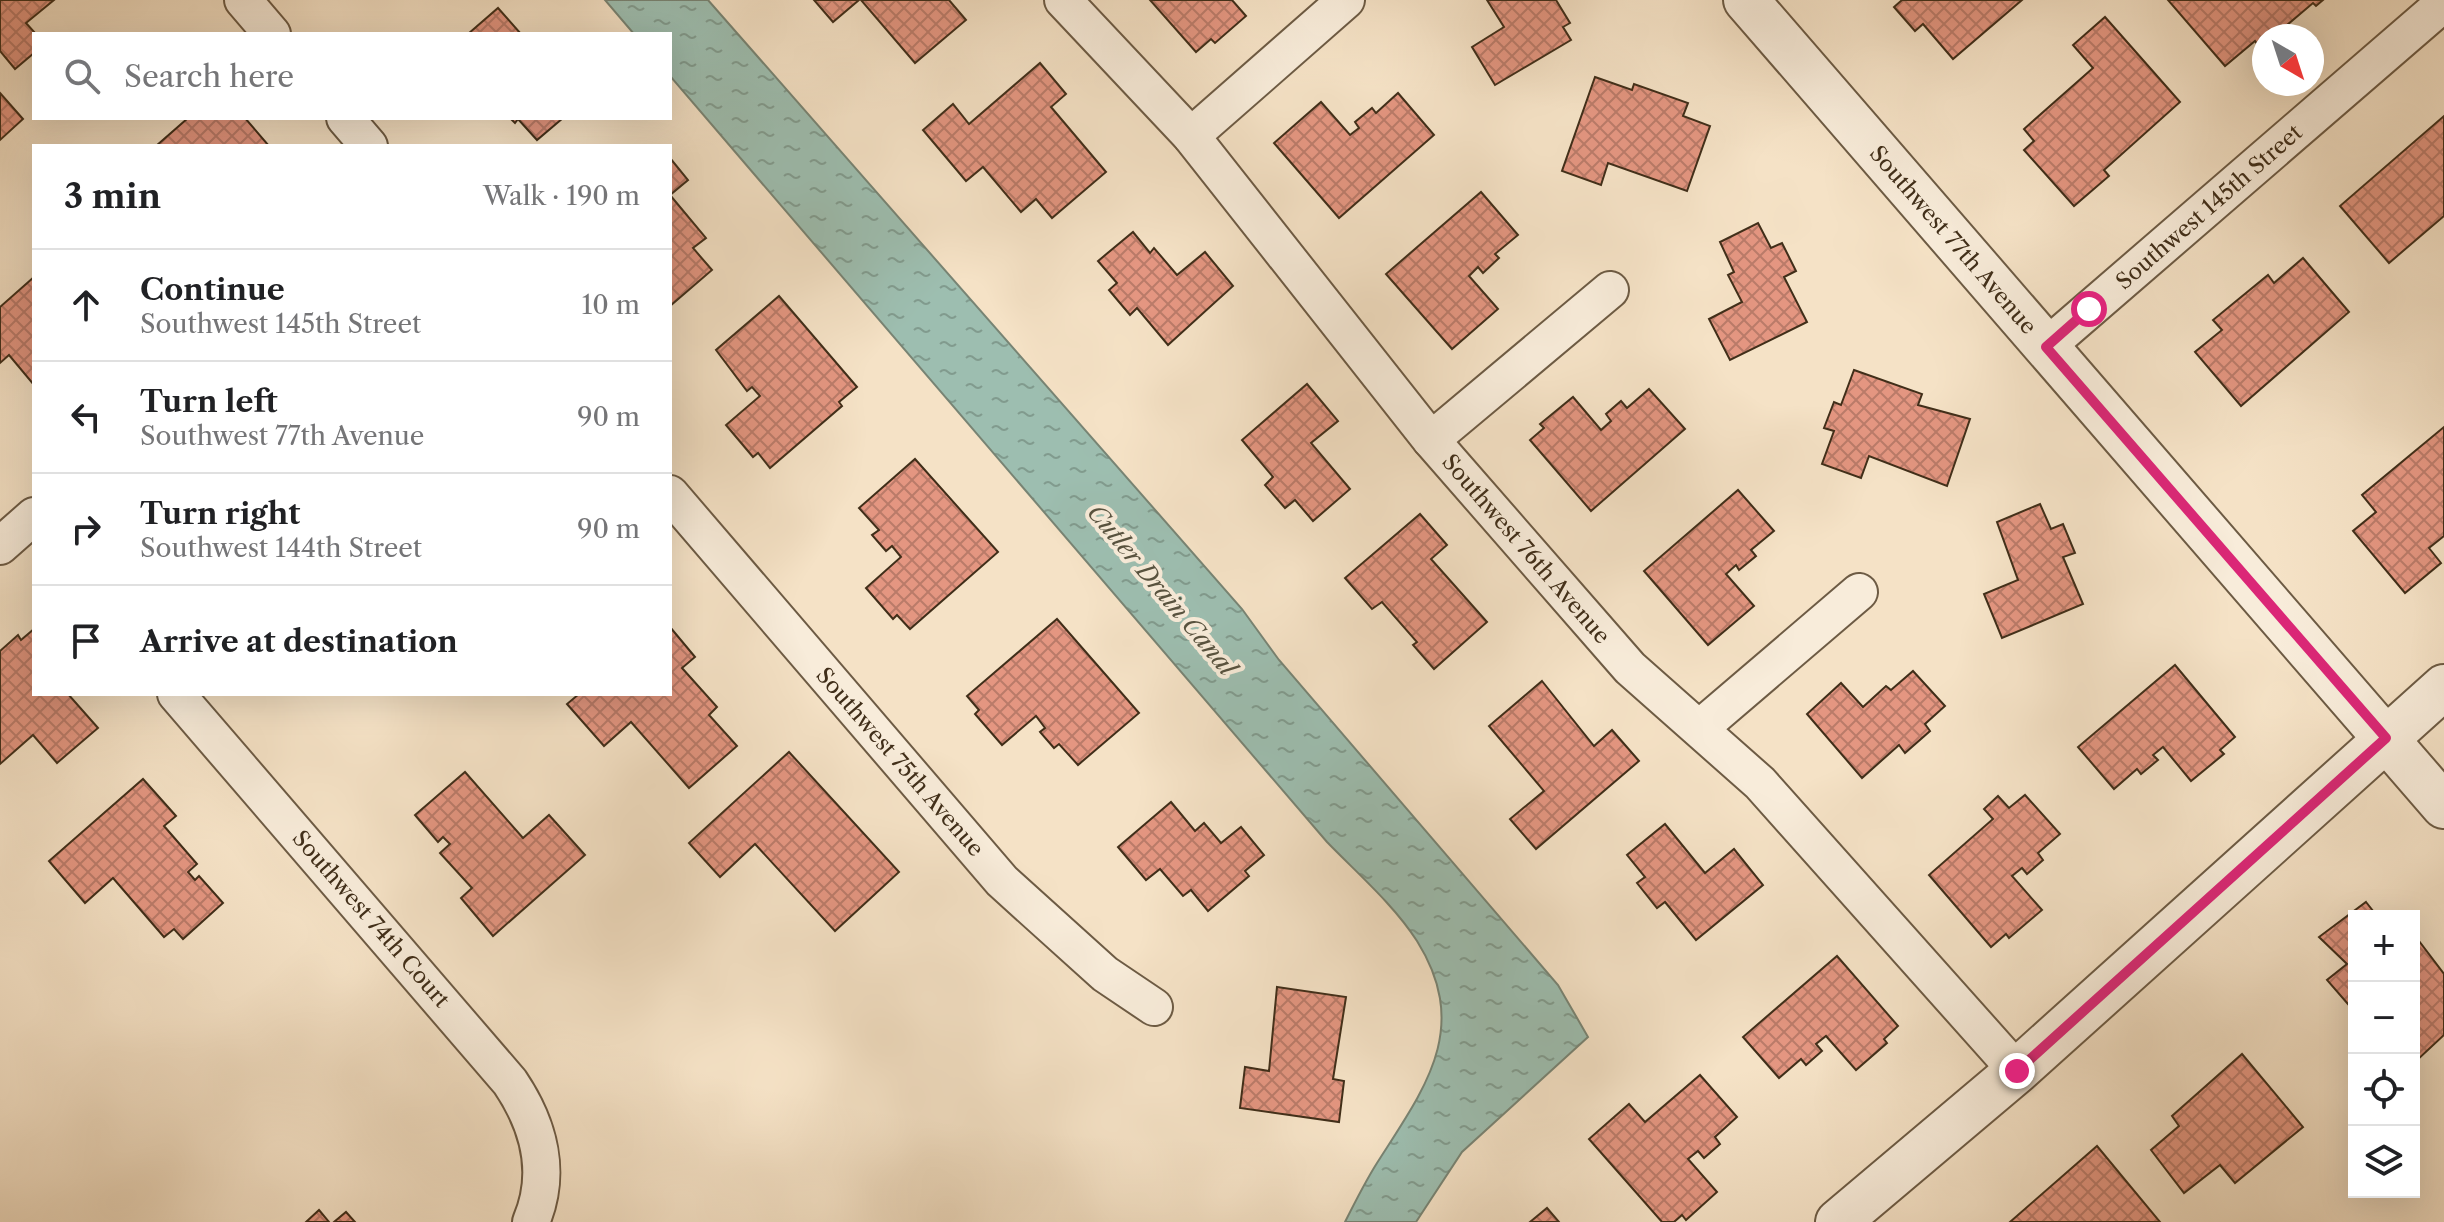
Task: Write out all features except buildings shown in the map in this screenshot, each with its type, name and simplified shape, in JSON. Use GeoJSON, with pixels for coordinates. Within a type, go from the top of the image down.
{"type":"FeatureCollection","features":[{"type":"Feature","properties":{"kind":"street"},"geometry":{"type":"LineString","coordinates":[[243,0],[270,32]]}},
{"type":"Feature","properties":{"kind":"street","name":"Southwest 76th Avenue"},"geometry":{"type":"LineString","coordinates":[[1063,0],[1191,136],[1431,440],[1630,668],[1760,783],[2017,1071]]}},
{"type":"Feature","properties":{"kind":"street"},"geometry":{"type":"LineString","coordinates":[[1191,136],[1346,0]]}},
{"type":"Feature","properties":{"kind":"street","name":"Southwest 77th Avenue"},"geometry":{"type":"LineString","coordinates":[[1746,0],[2444,806]]}},
{"type":"Feature","properties":{"kind":"street","name":"Southwest 145th Street"},"geometry":{"type":"LineString","coordinates":[[2046,347],[2444,3]]}},
{"type":"Feature","properties":{"kind":"street"},"geometry":{"type":"LineString","coordinates":[[347,120],[367,144]]}},
{"type":"Feature","properties":{"kind":"street"},"geometry":{"type":"LineString","coordinates":[[1431,440],[1610,290]]}},
{"type":"Feature","properties":{"kind":"street","name":"Southwest 75th Avenue"},"geometry":{"type":"LineString","coordinates":[[672,496],[1002,881],[1105,974],[1154,1007]]}},
{"type":"Feature","properties":{"kind":"street"},"geometry":{"type":"LineString","coordinates":[[0,546],[32,521]]}},
{"type":"Feature","properties":{"kind":"street"},"geometry":{"type":"LineString","coordinates":[[1700,728],[1859,592]]}},
{"type":"Feature","properties":{"kind":"street"},"geometry":{"type":"LineString","coordinates":[[1838,1222],[2017,1071],[2444,687]]}},
{"type":"Feature","properties":{"kind":"street","name":"Southwest 74th Court"},"geometry":{"type":"LineString","coordinates":[[178,696],[500,1068],[528,1112],[541,1158],[539,1195],[531,1222]]}},
{"type":"Feature","properties":{"kind":"water","name":"Cutler Drain Canal"},"geometry":{"type":"Polygon","coordinates":[[[605,0],[708,0],[1242,609],[1279,660],[1558,985],[1588,1037],[1462,1152],[1416,1222],[1345,1222],[1368,1177],[1411,1109],[1435,1057],[1441,1030],[1441,1002],[1433,973],[1417,941],[1386,902],[1327,842],[672,78],[672,32],[632,32],[605,0]]]}},
{"type":"Feature","properties":{"kind":"route"},"geometry":{"type":"LineString","coordinates":[[2017,1071],[2386,738],[2046,347],[2089,309]]}}]}
